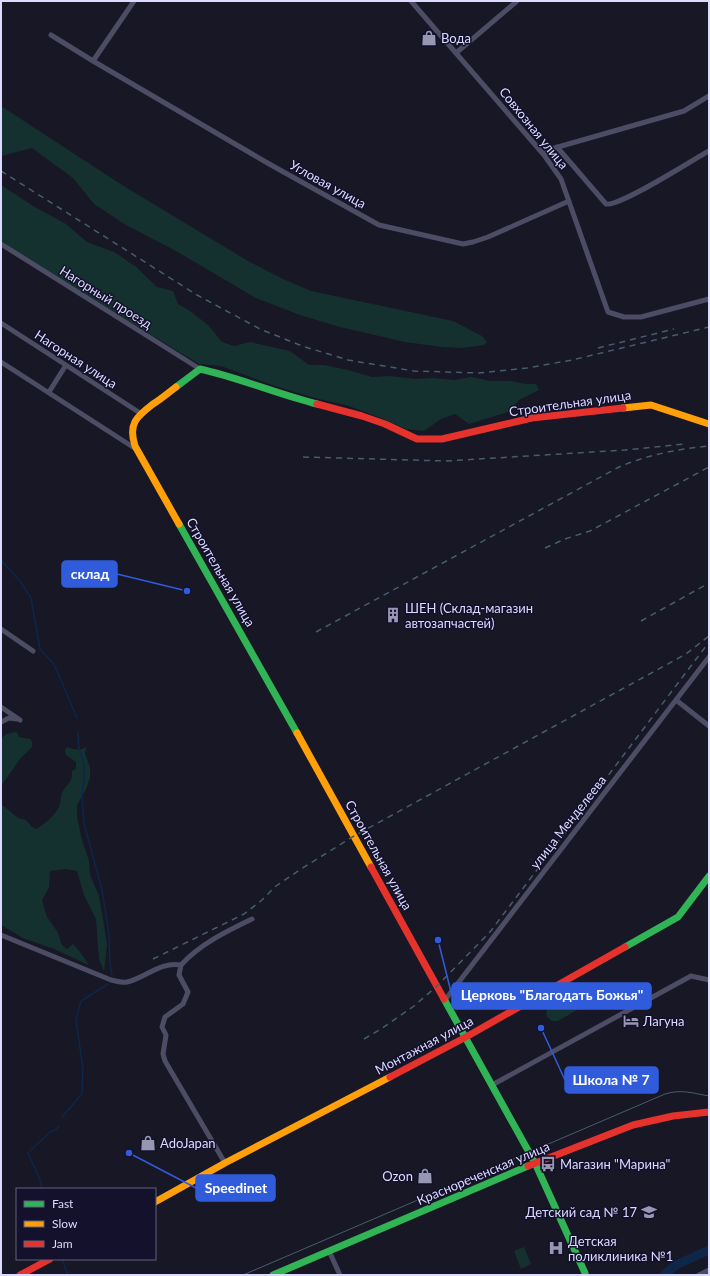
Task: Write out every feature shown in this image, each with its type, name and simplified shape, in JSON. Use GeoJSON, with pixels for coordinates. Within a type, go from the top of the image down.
{"type":"FeatureCollection","features":[{"type":"Feature","properties":{"kind":"street"},"geometry":{"type":"LineString","coordinates":[[93,62],[134,1]]}},
{"type":"Feature","properties":{"kind":"street","name":"Совхозная улица"},"geometry":{"type":"LineString","coordinates":[[411,1],[544,155],[561,179],[608,312],[624,317],[641,317],[709,299]]}},
{"type":"Feature","properties":{"kind":"street"},"geometry":{"type":"LineString","coordinates":[[456,53],[517,1]]}},
{"type":"Feature","properties":{"kind":"street","name":"Угловая улица"},"geometry":{"type":"LineString","coordinates":[[51,35],[93,62],[271,165],[379,225],[463,244],[488,237],[568,201]]}},
{"type":"Feature","properties":{"kind":"street"},"geometry":{"type":"LineString","coordinates":[[544,155],[551,149],[557,147],[684,111],[709,96]]}},
{"type":"Feature","properties":{"kind":"street"},"geometry":{"type":"LineString","coordinates":[[557,147],[606,204],[610,205],[630,196],[709,151]]}},
{"type":"Feature","properties":{"kind":"street","name":"Нагорный проезд"},"geometry":{"type":"LineString","coordinates":[[1,244],[200,370]]}},
{"type":"Feature","properties":{"kind":"street","name":"Нагорная улица"},"geometry":{"type":"LineString","coordinates":[[1,323],[140,413]]}},
{"type":"Feature","properties":{"kind":"street"},"geometry":{"type":"LineString","coordinates":[[1,362],[137,450]]}},
{"type":"Feature","properties":{"kind":"street"},"geometry":{"type":"LineString","coordinates":[[48,392],[66,365]]}},
{"type":"Feature","properties":{"kind":"street","name":"Строительная улица"},"geometry":{"type":"LineString","coordinates":[[582,1274],[535,1163],[252,652],[137,450],[131,433],[132,427],[140,413],[200,370],[218,373],[296,399],[362,416],[385,424],[417,439],[442,439],[532,418],[651,405],[709,424]]}},
{"type":"Feature","properties":{"kind":"street"},"geometry":{"type":"LineString","coordinates":[[1,629],[33,650]]}},
{"type":"Feature","properties":{"kind":"street","name":"улица Менделеева"},"geometry":{"type":"LineString","coordinates":[[445,1000],[709,657]]}},
{"type":"Feature","properties":{"kind":"street"},"geometry":{"type":"LineString","coordinates":[[676,700],[709,726]]}},
{"type":"Feature","properties":{"kind":"street"},"geometry":{"type":"LineString","coordinates":[[1,707],[20,720],[9,718],[1,722]]}},
{"type":"Feature","properties":{"kind":"street","name":"Монтажная улица"},"geometry":{"type":"LineString","coordinates":[[156,1201],[225,1163],[466,1036],[678,917],[709,876]]}},
{"type":"Feature","properties":{"kind":"street"},"geometry":{"type":"LineString","coordinates":[[225,1163],[165,1061],[164,1054],[166,1035],[162,1026],[165,1017],[183,1004],[188,992],[179,976],[181,964],[200,948],[252,919]]}},
{"type":"Feature","properties":{"kind":"street"},"geometry":{"type":"LineString","coordinates":[[1,935],[119,982],[126,982],[163,966],[181,964]]}},
{"type":"Feature","properties":{"kind":"street"},"geometry":{"type":"LineString","coordinates":[[492,1085],[691,976],[709,980]]}},
{"type":"Feature","properties":{"kind":"street","name":"Краснореченская улица"},"geometry":{"type":"LineString","coordinates":[[273,1275],[535,1163],[633,1125],[673,1116],[709,1112]]}},
{"type":"Feature","properties":{"kind":"street"},"geometry":{"type":"LineString","coordinates":[[329,1251],[340,1275]]}},
{"type":"Feature","properties":{"kind":"street"},"geometry":{"type":"LineString","coordinates":[[20,1275],[48,1260]]}},
{"type":"Feature","properties":{"kind":"street"},"geometry":{"type":"LineString","coordinates":[[699,1275],[709,1270]]}},
{"type":"Feature","properties":{"kind":"green space"},"geometry":{"type":"Polygon","coordinates":[[[1,106],[122,185],[248,261],[281,278],[311,291],[453,321],[482,336],[487,342],[484,345],[462,348],[405,342],[340,327],[300,315],[256,298],[176,251],[126,225],[94,204],[73,178],[32,148],[1,156],[1,106]]]}},
{"type":"Feature","properties":{"kind":"green space"},"geometry":{"type":"Polygon","coordinates":[[[1,185],[33,206],[66,224],[87,242],[114,252],[135,266],[157,287],[173,291],[178,304],[208,325],[222,342],[234,346],[250,342],[290,351],[309,365],[324,365],[372,377],[390,376],[415,379],[433,378],[455,380],[471,377],[491,381],[510,381],[536,384],[539,390],[519,400],[508,412],[469,424],[455,414],[441,419],[424,431],[406,429],[349,406],[275,386],[221,366],[199,364],[1,243],[1,185]]]}},
{"type":"Feature","properties":{"kind":"green space"},"geometry":{"type":"Polygon","coordinates":[[[17,732],[19,737],[30,739],[32,742],[32,747],[20,759],[1,786],[1,740],[10,733],[17,732]]]}},
{"type":"Feature","properties":{"kind":"green space"},"geometry":{"type":"Polygon","coordinates":[[[67,747],[77,750],[86,747],[85,754],[90,767],[90,778],[77,805],[77,817],[82,840],[89,861],[90,875],[99,896],[107,945],[104,971],[99,959],[96,919],[84,895],[77,871],[66,869],[50,871],[49,888],[42,900],[47,917],[57,931],[62,945],[67,949],[73,944],[89,965],[54,949],[23,938],[1,925],[1,804],[18,818],[26,820],[32,827],[37,829],[48,820],[58,809],[62,793],[71,780],[72,771],[76,769],[76,762],[66,755],[65,750],[67,747]]]}},
{"type":"Feature","properties":{"kind":"green space"},"geometry":{"type":"Polygon","coordinates":[[[579,991],[584,996],[585,1001],[582,1007],[558,1021],[552,1021],[547,1017],[546,1012],[552,1005],[566,996],[579,991]]]}},
{"type":"Feature","properties":{"kind":"green space"},"geometry":{"type":"Polygon","coordinates":[[[524,1247],[531,1264],[521,1269],[514,1251],[524,1247]]]}},
{"type":"Feature","properties":{"kind":"waterway"},"geometry":{"type":"LineString","coordinates":[[1,560],[20,581],[31,598],[40,649],[54,664],[77,718]]}},
{"type":"Feature","properties":{"kind":"waterway"},"geometry":{"type":"LineString","coordinates":[[78,733],[79,748],[84,764],[82,794],[84,823],[102,890],[109,934],[110,965],[112,975]]}},
{"type":"Feature","properties":{"kind":"waterway"},"geometry":{"type":"LineString","coordinates":[[62,1117],[82,1094],[83,1069],[76,1020],[81,1001],[108,984]]}},
{"type":"Feature","properties":{"kind":"waterway"},"geometry":{"type":"LineString","coordinates":[[42,1188],[41,1182],[28,1153],[50,1132],[59,1126]]}},
{"type":"Feature","properties":{"kind":"waterway"},"geometry":{"type":"LineString","coordinates":[[664,1275],[676,1265],[709,1250]]}},
{"type":"Feature","properties":{"kind":"waterway"},"geometry":{"type":"LineString","coordinates":[[62,1260],[68,1275]]}},
{"type":"Feature","properties":{"kind":"tram line"},"geometry":{"type":"LineString","coordinates":[[243,1275],[665,1094],[681,1092],[709,1096]]}},
{"type":"Feature","properties":{"kind":"railway"},"geometry":{"type":"LineString","coordinates":[[1,171],[197,295],[260,329],[302,346],[348,360],[414,371],[479,373],[527,368],[572,360],[709,327]]}},
{"type":"Feature","properties":{"kind":"railway"},"geometry":{"type":"LineString","coordinates":[[598,348],[674,329]]}},
{"type":"Feature","properties":{"kind":"railway"},"geometry":{"type":"LineString","coordinates":[[303,457],[446,461],[625,450],[685,444]]}},
{"type":"Feature","properties":{"kind":"railway"},"geometry":{"type":"LineString","coordinates":[[316,632],[619,467],[663,453],[709,446]]}},
{"type":"Feature","properties":{"kind":"railway"},"geometry":{"type":"LineString","coordinates":[[545,548],[565,539],[590,531],[709,467]]}},
{"type":"Feature","properties":{"kind":"railway"},"geometry":{"type":"LineString","coordinates":[[641,621],[709,583]]}},
{"type":"Feature","properties":{"kind":"railway"},"geometry":{"type":"LineString","coordinates":[[153,959],[244,914],[262,900],[276,886],[354,836],[686,654],[709,636]]}},
{"type":"Feature","properties":{"kind":"railway"},"geometry":{"type":"LineString","coordinates":[[364,1039],[414,1006],[437,986],[490,932],[709,642]]}},
{"type":"Feature","properties":{"kind":"traffic: fast"},"geometry":{"type":"LineString","coordinates":[[176,387],[200,369],[317,404]]}},
{"type":"Feature","properties":{"kind":"traffic: fast"},"geometry":{"type":"LineString","coordinates":[[179,524],[297,733]]}},
{"type":"Feature","properties":{"kind":"traffic: fast"},"geometry":{"type":"LineString","coordinates":[[625,947],[678,917],[709,876]]}},
{"type":"Feature","properties":{"kind":"traffic: fast"},"geometry":{"type":"LineString","coordinates":[[444,999],[535,1163],[585,1273]]}},
{"type":"Feature","properties":{"kind":"traffic: fast"},"geometry":{"type":"LineString","coordinates":[[273,1275],[528,1166]]}},
{"type":"Feature","properties":{"kind":"traffic: slow"},"geometry":{"type":"LineString","coordinates":[[176,387],[138,417],[133,426],[132,432],[135,446],[179,524]]}},
{"type":"Feature","properties":{"kind":"traffic: slow"},"geometry":{"type":"LineString","coordinates":[[623,408],[651,405],[709,424]]}},
{"type":"Feature","properties":{"kind":"traffic: slow"},"geometry":{"type":"LineString","coordinates":[[297,733],[371,867]]}},
{"type":"Feature","properties":{"kind":"traffic: slow"},"geometry":{"type":"LineString","coordinates":[[156,1201],[225,1163],[390,1077]]}},
{"type":"Feature","properties":{"kind":"traffic: jam"},"geometry":{"type":"LineString","coordinates":[[317,404],[385,424],[417,439],[442,439],[532,418],[623,408]]}},
{"type":"Feature","properties":{"kind":"traffic: jam"},"geometry":{"type":"LineString","coordinates":[[371,867],[444,999]]}},
{"type":"Feature","properties":{"kind":"traffic: jam"},"geometry":{"type":"LineString","coordinates":[[390,1077],[466,1037],[625,947]]}},
{"type":"Feature","properties":{"kind":"traffic: jam"},"geometry":{"type":"LineString","coordinates":[[528,1166],[633,1125],[673,1116],[709,1112]]}},
{"type":"Feature","properties":{"kind":"traffic: jam"},"geometry":{"type":"LineString","coordinates":[[20,1275],[48,1260]]}},
{"type":"Feature","properties":{"kind":"place","name":"Вода"},"geometry":{"type":"Point","coordinates":[429,38]}},
{"type":"Feature","properties":{"kind":"place","name":"склад"},"geometry":{"type":"Point","coordinates":[187,591]}},
{"type":"Feature","properties":{"kind":"place","name":"ШЕН (Склад-магазин автозапчастей)"},"geometry":{"type":"Point","coordinates":[393,615]}},
{"type":"Feature","properties":{"kind":"place","name":"Церковь \"Благодать Божья\""},"geometry":{"type":"Point","coordinates":[438,940]}},
{"type":"Feature","properties":{"kind":"place","name":"Лагуна"},"geometry":{"type":"Point","coordinates":[631,1021]}},
{"type":"Feature","properties":{"kind":"place","name":"Школа № 7"},"geometry":{"type":"Point","coordinates":[541,1028]}},
{"type":"Feature","properties":{"kind":"place","name":"AdoJapan"},"geometry":{"type":"Point","coordinates":[148,1143]}},
{"type":"Feature","properties":{"kind":"place","name":"Speedinet"},"geometry":{"type":"Point","coordinates":[129,1153]}},
{"type":"Feature","properties":{"kind":"place","name":"Магазин \"Марина\""},"geometry":{"type":"Point","coordinates":[548,1164]}},
{"type":"Feature","properties":{"kind":"place","name":"Ozon"},"geometry":{"type":"Point","coordinates":[425,1176]}},
{"type":"Feature","properties":{"kind":"place","name":"Детский сад № 17"},"geometry":{"type":"Point","coordinates":[649,1212]}},
{"type":"Feature","properties":{"kind":"place","name":"Детская поликлиника №1"},"geometry":{"type":"Point","coordinates":[556,1248]}}]}
